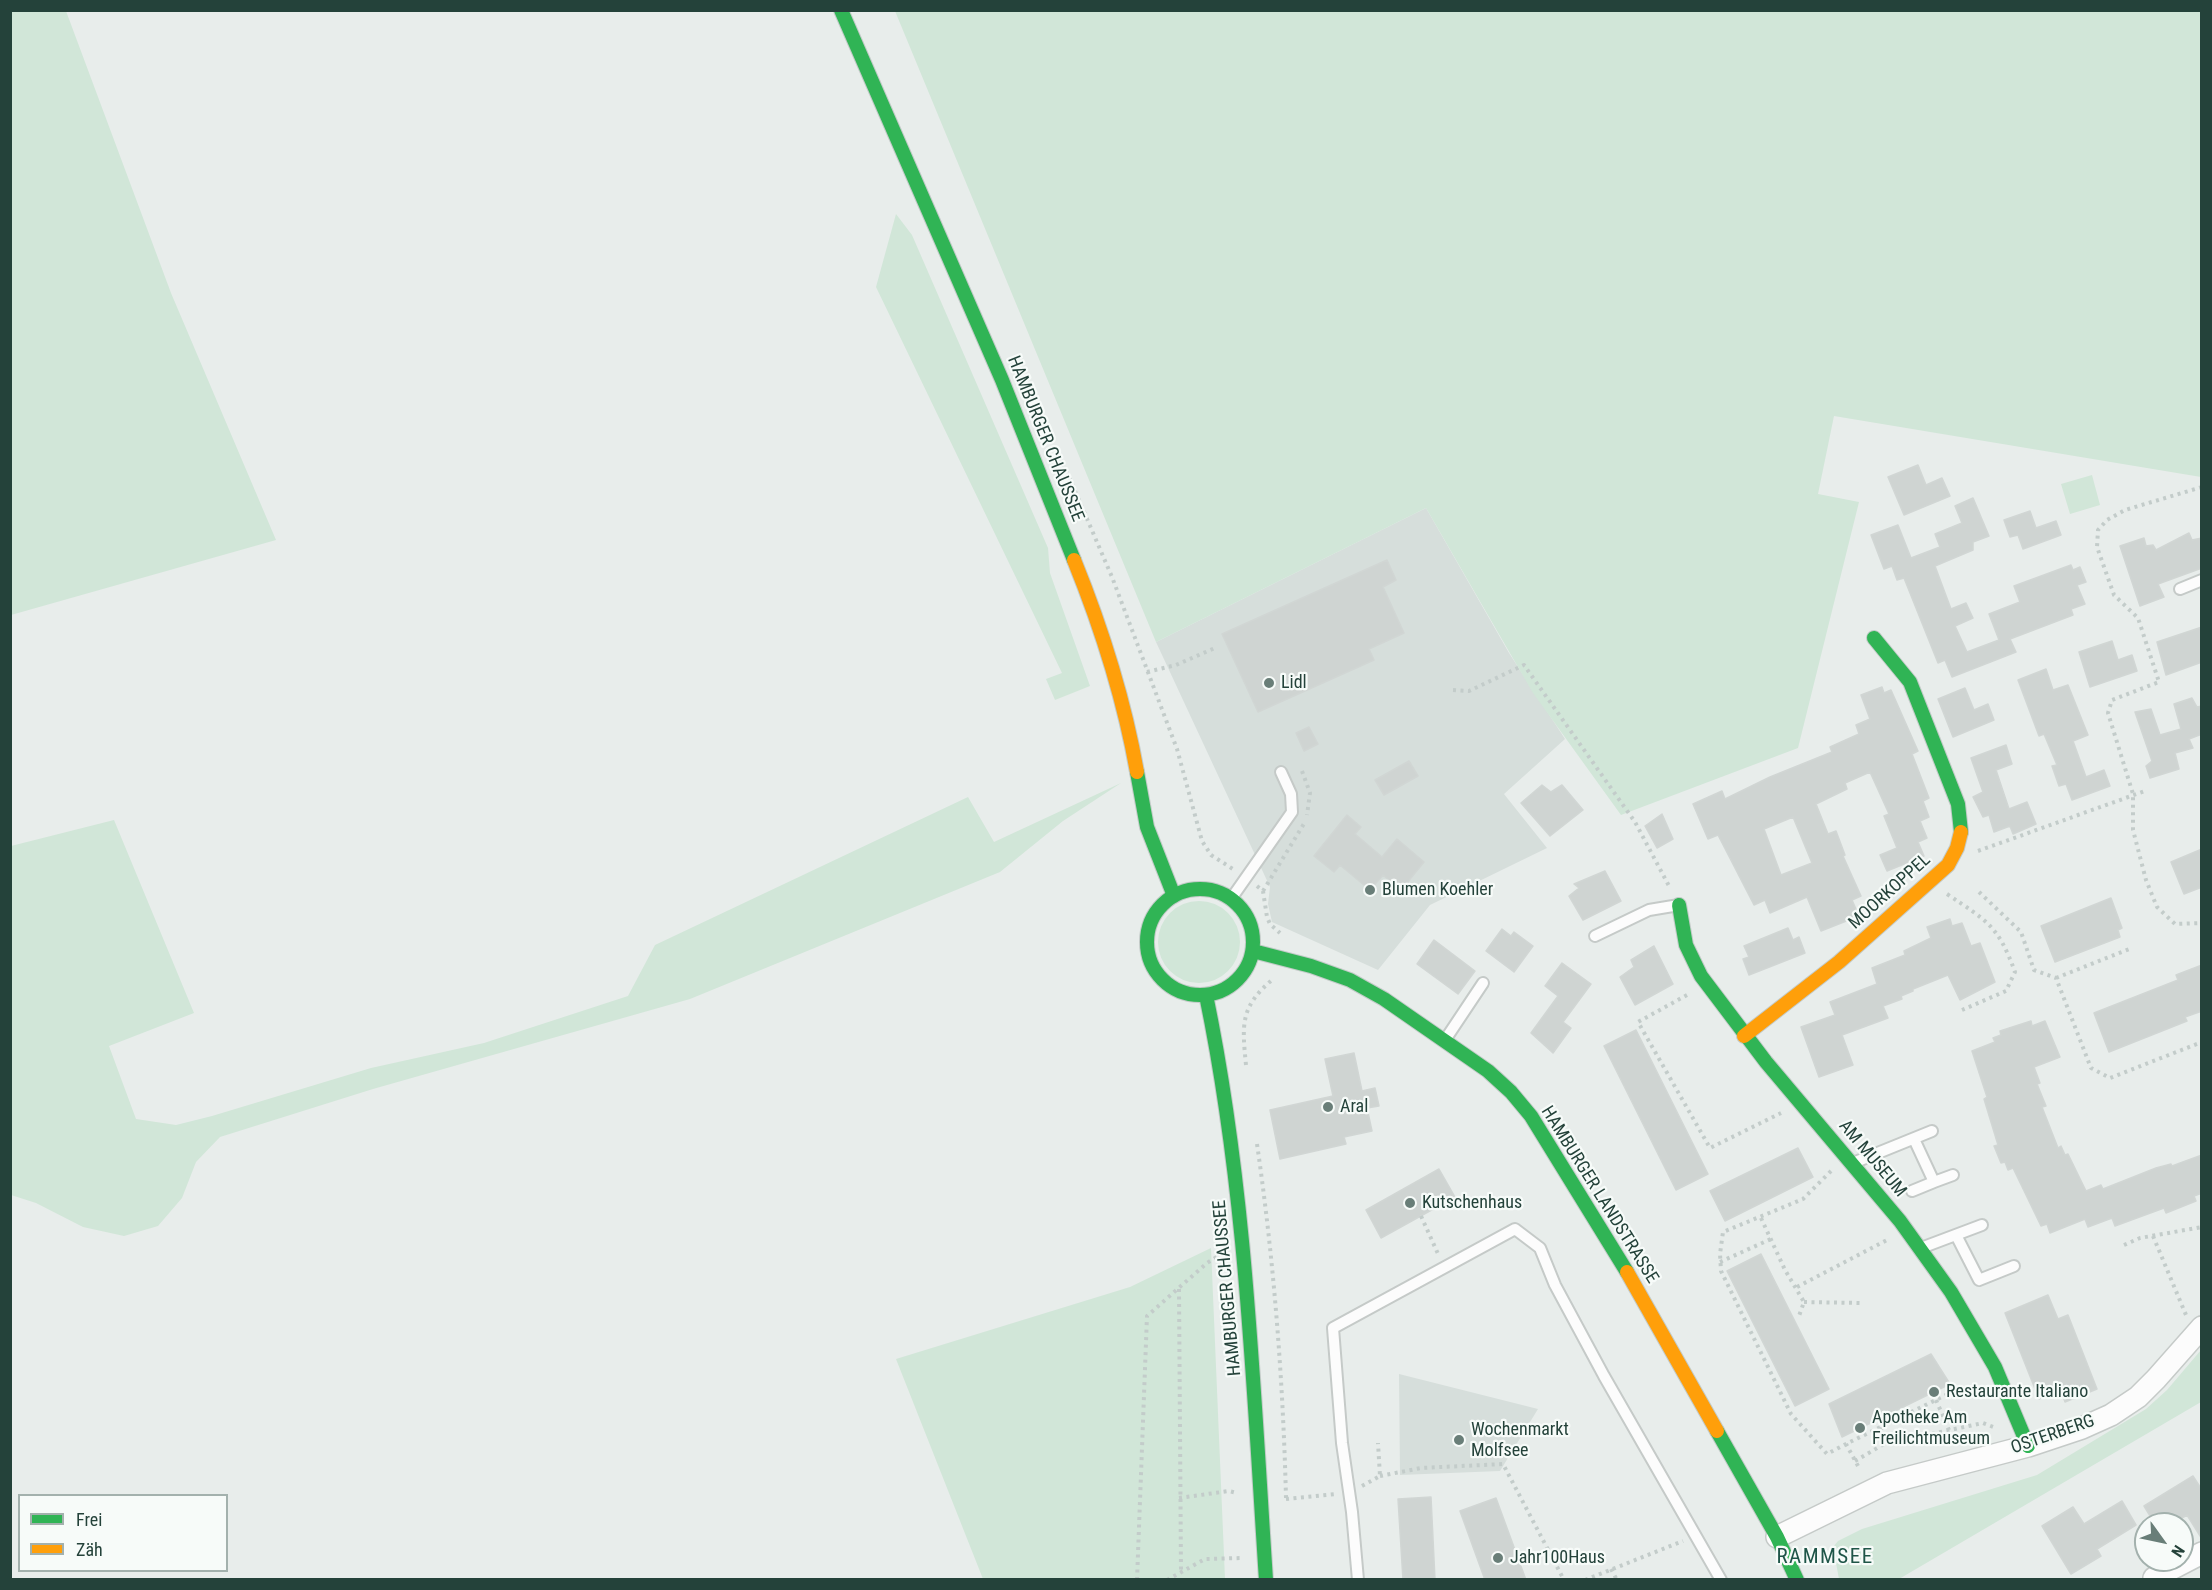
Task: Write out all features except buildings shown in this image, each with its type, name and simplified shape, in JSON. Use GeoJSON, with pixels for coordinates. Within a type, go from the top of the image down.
{"type":"FeatureCollection","features":[{"type":"Feature","properties":{"kind":"main road","name":"HAMBURGER CHAUSSEE"},"geometry":{"type":"LineString","coordinates":[[841,10],[1002,380],[1094,609],[1129,725],[1147,827],[1174,896]]}},
{"type":"Feature","properties":{"kind":"main road","name":"MOORKOPPEL"},"geometry":{"type":"LineString","coordinates":[[1744,1036],[1839,962],[1948,865],[1957,848],[1962,826],[1955,794],[1910,682],[1874,638]]}},
{"type":"Feature","properties":{"kind":"main road"},"geometry":{"type":"LineString","coordinates":[[1203,889],[1218,892],[1231,899],[1242,909],[1253,936],[1253,951],[1247,968],[1237,981],[1223,991],[1206,995],[1188,994],[1172,987],[1158,975],[1149,959],[1147,941],[1150,923],[1160,907],[1174,896],[1188,890],[1203,889]]}},
{"type":"Feature","properties":{"kind":"main road","name":"AM MUSEUM"},"geometry":{"type":"LineString","coordinates":[[1679,905],[1686,947],[1707,984],[1744,1036],[1850,1159],[1921,1248],[1959,1305],[2004,1389],[2028,1446]]}},
{"type":"Feature","properties":{"kind":"main road","name":"HAMBURGER LANDSTRASSE"},"geometry":{"type":"LineString","coordinates":[[1253,951],[1350,980],[1384,999],[1488,1071],[1511,1092],[1531,1116],[1597,1220],[1777,1537],[1797,1580]]}},
{"type":"Feature","properties":{"kind":"main road","name":"HAMBURGER CHAUSSEE"},"geometry":{"type":"LineString","coordinates":[[1206,995],[1223,1077],[1244,1240],[1266,1580]]}},
{"type":"Feature","properties":{"kind":"street","name":"OSTERBERG"},"geometry":{"type":"LineString","coordinates":[[1777,1537],[1887,1483],[2028,1446],[2082,1428],[2129,1403],[2156,1379],[2198,1331]]}},
{"type":"Feature","properties":{"kind":"street"},"geometry":{"type":"LineString","coordinates":[[2154,1578],[2202,1553]]}},
{"type":"Feature","properties":{"kind":"lane"},"geometry":{"type":"LineString","coordinates":[[2180,589],[2202,580]]}},
{"type":"Feature","properties":{"kind":"lane"},"geometry":{"type":"LineString","coordinates":[[1231,899],[1292,812],[1291,794],[1281,772]]}},
{"type":"Feature","properties":{"kind":"lane"},"geometry":{"type":"LineString","coordinates":[[1595,936],[1649,910],[1679,905]]}},
{"type":"Feature","properties":{"kind":"lane"},"geometry":{"type":"LineString","coordinates":[[1444,1041],[1483,983]]}},
{"type":"Feature","properties":{"kind":"lane"},"geometry":{"type":"LineString","coordinates":[[1850,1159],[1932,1131]]}},
{"type":"Feature","properties":{"kind":"lane"},"geometry":{"type":"LineString","coordinates":[[1914,1139],[1934,1182]]}},
{"type":"Feature","properties":{"kind":"lane"},"geometry":{"type":"LineString","coordinates":[[1912,1191],[1953,1174]]}},
{"type":"Feature","properties":{"kind":"lane"},"geometry":{"type":"LineString","coordinates":[[1921,1248],[1982,1225]]}},
{"type":"Feature","properties":{"kind":"lane"},"geometry":{"type":"LineString","coordinates":[[1358,1580],[1352,1512],[1341,1443],[1332,1328],[1515,1229],[1540,1248],[1555,1285],[1588,1346],[1721,1580]]}},
{"type":"Feature","properties":{"kind":"lane"},"geometry":{"type":"LineString","coordinates":[[1956,1235],[1979,1280],[2014,1266]]}},
{"type":"Feature","properties":{"kind":"path"},"geometry":{"type":"LineString","coordinates":[[1059,453],[1112,577],[1178,749],[1202,841],[1211,855],[1263,891],[1270,924],[1282,934],[1274,980],[1256,993],[1246,1010],[1243,1031],[1247,1072]]}},
{"type":"Feature","properties":{"kind":"path"},"geometry":{"type":"LineString","coordinates":[[2202,487],[2125,510],[2107,520],[2098,530],[2097,548],[2114,595],[2138,618],[2159,681],[2112,700],[2108,713],[2133,794],[2133,830],[2146,880],[2157,907],[2175,924],[2202,923]]}},
{"type":"Feature","properties":{"kind":"path"},"geometry":{"type":"LineString","coordinates":[[1147,672],[1176,665],[1215,648]]}},
{"type":"Feature","properties":{"kind":"path"},"geometry":{"type":"LineString","coordinates":[[1453,690],[1469,691],[1524,665],[1635,822],[1679,905]]}},
{"type":"Feature","properties":{"kind":"path"},"geometry":{"type":"LineString","coordinates":[[1957,848],[1978,851],[2145,791]]}},
{"type":"Feature","properties":{"kind":"path"},"geometry":{"type":"LineString","coordinates":[[1931,880],[1996,931],[2005,943],[2015,972],[2006,992],[1962,1010]]}},
{"type":"Feature","properties":{"kind":"path"},"geometry":{"type":"LineString","coordinates":[[1979,892],[2021,932],[2034,970],[2055,978],[2132,948]]}},
{"type":"Feature","properties":{"kind":"path"},"geometry":{"type":"LineString","coordinates":[[2055,978],[2091,1068],[2101,1075],[2110,1078],[2202,1042]]}},
{"type":"Feature","properties":{"kind":"path"},"geometry":{"type":"LineString","coordinates":[[1707,984],[1638,1022],[1710,1148],[1778,1116],[1797,1099]]}},
{"type":"Feature","properties":{"kind":"path"},"geometry":{"type":"LineString","coordinates":[[2202,1022],[2202,1027]]}},
{"type":"Feature","properties":{"kind":"path"},"geometry":{"type":"LineString","coordinates":[[1257,1141],[1267,1209],[1283,1384],[1286,1510]]}},
{"type":"Feature","properties":{"kind":"path"},"geometry":{"type":"LineString","coordinates":[[1850,1159],[1803,1199],[1723,1232],[1721,1271],[1791,1414],[1827,1454],[1950,1394],[2004,1389]]}},
{"type":"Feature","properties":{"kind":"path"},"geometry":{"type":"LineString","coordinates":[[1421,1216],[1444,1267]]}},
{"type":"Feature","properties":{"kind":"path"},"geometry":{"type":"LineString","coordinates":[[1761,1218],[1785,1270],[1804,1302],[1799,1316]]}},
{"type":"Feature","properties":{"kind":"path"},"geometry":{"type":"LineString","coordinates":[[1797,1287],[1882,1245],[1903,1226]]}},
{"type":"Feature","properties":{"kind":"path"},"geometry":{"type":"LineString","coordinates":[[2124,1245],[2153,1236],[2202,1227]]}},
{"type":"Feature","properties":{"kind":"path"},"geometry":{"type":"LineString","coordinates":[[2153,1236],[2198,1331]]}},
{"type":"Feature","properties":{"kind":"path"},"geometry":{"type":"LineString","coordinates":[[1720,1262],[1771,1239]]}},
{"type":"Feature","properties":{"kind":"path"},"geometry":{"type":"LineString","coordinates":[[1137,1580],[1147,1316],[1207,1263],[1244,1240]]}},
{"type":"Feature","properties":{"kind":"path"},"geometry":{"type":"LineString","coordinates":[[1179,1288],[1181,1572]]}},
{"type":"Feature","properties":{"kind":"path"},"geometry":{"type":"LineString","coordinates":[[1804,1302],[1860,1304]]}},
{"type":"Feature","properties":{"kind":"path"},"geometry":{"type":"LineString","coordinates":[[1936,1400],[1949,1430]]}},
{"type":"Feature","properties":{"kind":"path"},"geometry":{"type":"LineString","coordinates":[[1855,1461],[1888,1443],[1983,1422],[1999,1430]]}},
{"type":"Feature","properties":{"kind":"path"},"geometry":{"type":"LineString","coordinates":[[1881,1427],[1888,1443]]}},
{"type":"Feature","properties":{"kind":"path"},"geometry":{"type":"LineString","coordinates":[[1846,1444],[1858,1466]]}},
{"type":"Feature","properties":{"kind":"path"},"geometry":{"type":"LineString","coordinates":[[1380,1476],[1421,1468],[1503,1464],[1564,1580]]}},
{"type":"Feature","properties":{"kind":"path"},"geometry":{"type":"LineString","coordinates":[[1179,1498],[1229,1491],[1261,1497]]}},
{"type":"Feature","properties":{"kind":"path"},"geometry":{"type":"LineString","coordinates":[[1585,1580],[1695,1536]]}},
{"type":"Feature","properties":{"kind":"path"},"geometry":{"type":"LineString","coordinates":[[1167,1580],[1205,1559],[1233,1557],[1265,1560]]}},
{"type":"Feature","properties":{"kind":"path"},"geometry":{"type":"LineString","coordinates":[[1611,1569],[1617,1580]]}},
{"type":"Feature","properties":{"kind":"shaded area"},"geometry":{"type":"Polygon","coordinates":[[[1426,508],[1509,653],[1565,739],[1504,794],[1547,848],[1430,905],[1378,970],[1272,922],[1268,904],[1270,887],[1156,642],[1426,508]]]}},
{"type":"Feature","properties":{"kind":"shaded area","name":"Wochenmarkt Molfsee"},"geometry":{"type":"Polygon","coordinates":[[[1399,1374],[1538,1409],[1500,1471],[1400,1475],[1399,1374]]]}},
{"type":"Feature","properties":{"kind":"green space"},"geometry":{"type":"Polygon","coordinates":[[[11,10],[66,11],[171,293],[276,540],[11,615],[11,10]]]}},
{"type":"Feature","properties":{"kind":"green space"},"geometry":{"type":"Polygon","coordinates":[[[895,11],[2201,11],[2201,477],[1834,416],[1818,494],[1859,502],[1798,748],[1621,815],[1533,693],[1426,508],[1156,642],[895,11]]]}},
{"type":"Feature","properties":{"kind":"green space"},"geometry":{"type":"Polygon","coordinates":[[[896,214],[912,235],[1048,548],[1050,573],[1090,686],[1055,700],[1046,679],[1062,673],[876,287],[896,214]]]}},
{"type":"Feature","properties":{"kind":"green space"},"geometry":{"type":"Polygon","coordinates":[[[2092,475],[2100,505],[2070,514],[2061,484],[2092,475]]]}},
{"type":"Feature","properties":{"kind":"green space"},"geometry":{"type":"Polygon","coordinates":[[[1121,783],[1063,821],[1000,872],[690,999],[373,1089],[220,1137],[196,1162],[182,1198],[158,1226],[124,1236],[83,1227],[36,1203],[11,1195],[11,846],[114,820],[194,1013],[109,1046],[136,1119],[176,1125],[371,1068],[484,1043],[628,996],[655,945],[968,797],[994,842],[1121,783]]]}},
{"type":"Feature","properties":{"kind":"green space"},"geometry":{"type":"Polygon","coordinates":[[[1199,901],[1215,904],[1228,913],[1237,926],[1240,942],[1237,958],[1228,971],[1215,980],[1199,983],[1183,980],[1170,971],[1161,958],[1158,942],[1161,926],[1170,913],[1183,904],[1199,901]]]}},
{"type":"Feature","properties":{"kind":"green space"},"geometry":{"type":"Polygon","coordinates":[[[1211,1248],[1225,1579],[983,1579],[896,1359],[1130,1287],[1211,1248]]]}},
{"type":"Feature","properties":{"kind":"green space"},"geometry":{"type":"Polygon","coordinates":[[[2201,1350],[2201,1402],[1899,1579],[1839,1579],[1833,1547],[1838,1541],[1862,1529],[2037,1475],[2146,1409],[2167,1390],[2201,1350]]]}},
{"type":"Feature","properties":{"kind":"traffic: fast"},"geometry":{"type":"LineString","coordinates":[[841,10],[1002,380],[1074,560]]}},
{"type":"Feature","properties":{"kind":"traffic: fast"},"geometry":{"type":"LineString","coordinates":[[1874,638],[1910,682],[1958,804],[1961,832]]}},
{"type":"Feature","properties":{"kind":"traffic: fast"},"geometry":{"type":"LineString","coordinates":[[1137,772],[1147,827],[1174,896]]}},
{"type":"Feature","properties":{"kind":"traffic: fast"},"geometry":{"type":"LineString","coordinates":[[1200,889],[1220,893],[1237,905],[1249,922],[1253,942],[1249,962],[1237,979],[1220,991],[1200,995],[1180,991],[1163,979],[1151,962],[1147,942],[1151,922],[1163,905],[1180,893],[1200,889]]}},
{"type":"Feature","properties":{"kind":"traffic: fast"},"geometry":{"type":"LineString","coordinates":[[1679,905],[1686,945],[1701,976],[1766,1062],[1900,1221],[1951,1292],[1995,1367],[2028,1446]]}},
{"type":"Feature","properties":{"kind":"traffic: fast"},"geometry":{"type":"LineString","coordinates":[[1253,951],[1311,966],[1350,980],[1384,999],[1488,1071],[1511,1092],[1531,1116],[1627,1272]]}},
{"type":"Feature","properties":{"kind":"traffic: fast"},"geometry":{"type":"LineString","coordinates":[[1206,995],[1220,1068],[1239,1213],[1252,1360],[1266,1580]]}},
{"type":"Feature","properties":{"kind":"traffic: fast"},"geometry":{"type":"LineString","coordinates":[[1717,1431],[1777,1537],[1797,1580]]}},
{"type":"Feature","properties":{"kind":"traffic: slow"},"geometry":{"type":"LineString","coordinates":[[1074,560],[1111,664],[1126,718],[1137,772]]}},
{"type":"Feature","properties":{"kind":"traffic: slow"},"geometry":{"type":"LineString","coordinates":[[1744,1036],[1839,962],[1948,865],[1957,848],[1961,832]]}},
{"type":"Feature","properties":{"kind":"traffic: slow"},"geometry":{"type":"LineString","coordinates":[[1627,1272],[1717,1431]]}},
{"type":"Feature","properties":{"kind":"place","name":"Lidl"},"geometry":{"type":"Point","coordinates":[1269,683]}},
{"type":"Feature","properties":{"kind":"place","name":"Blumen Koehler"},"geometry":{"type":"Point","coordinates":[1370,890]}},
{"type":"Feature","properties":{"kind":"place","name":"Aral"},"geometry":{"type":"Point","coordinates":[1328,1107]}},
{"type":"Feature","properties":{"kind":"place","name":"Kutschenhaus"},"geometry":{"type":"Point","coordinates":[1410,1203]}},
{"type":"Feature","properties":{"kind":"place","name":"Restaurante Italiano"},"geometry":{"type":"Point","coordinates":[1934,1392]}},
{"type":"Feature","properties":{"kind":"place","name":"Apotheke Am Freilichtmuseum"},"geometry":{"type":"Point","coordinates":[1860,1428]}},
{"type":"Feature","properties":{"kind":"place","name":"Wochenmarkt Molfsee"},"geometry":{"type":"Point","coordinates":[1459,1440]}},
{"type":"Feature","properties":{"kind":"place","name":"Jahr100Haus"},"geometry":{"type":"Point","coordinates":[1498,1558]}},
{"type":"Feature","properties":{"kind":"district","name":"RAMMSEE"},"geometry":{"type":"Point","coordinates":[1825,1558]}}]}
